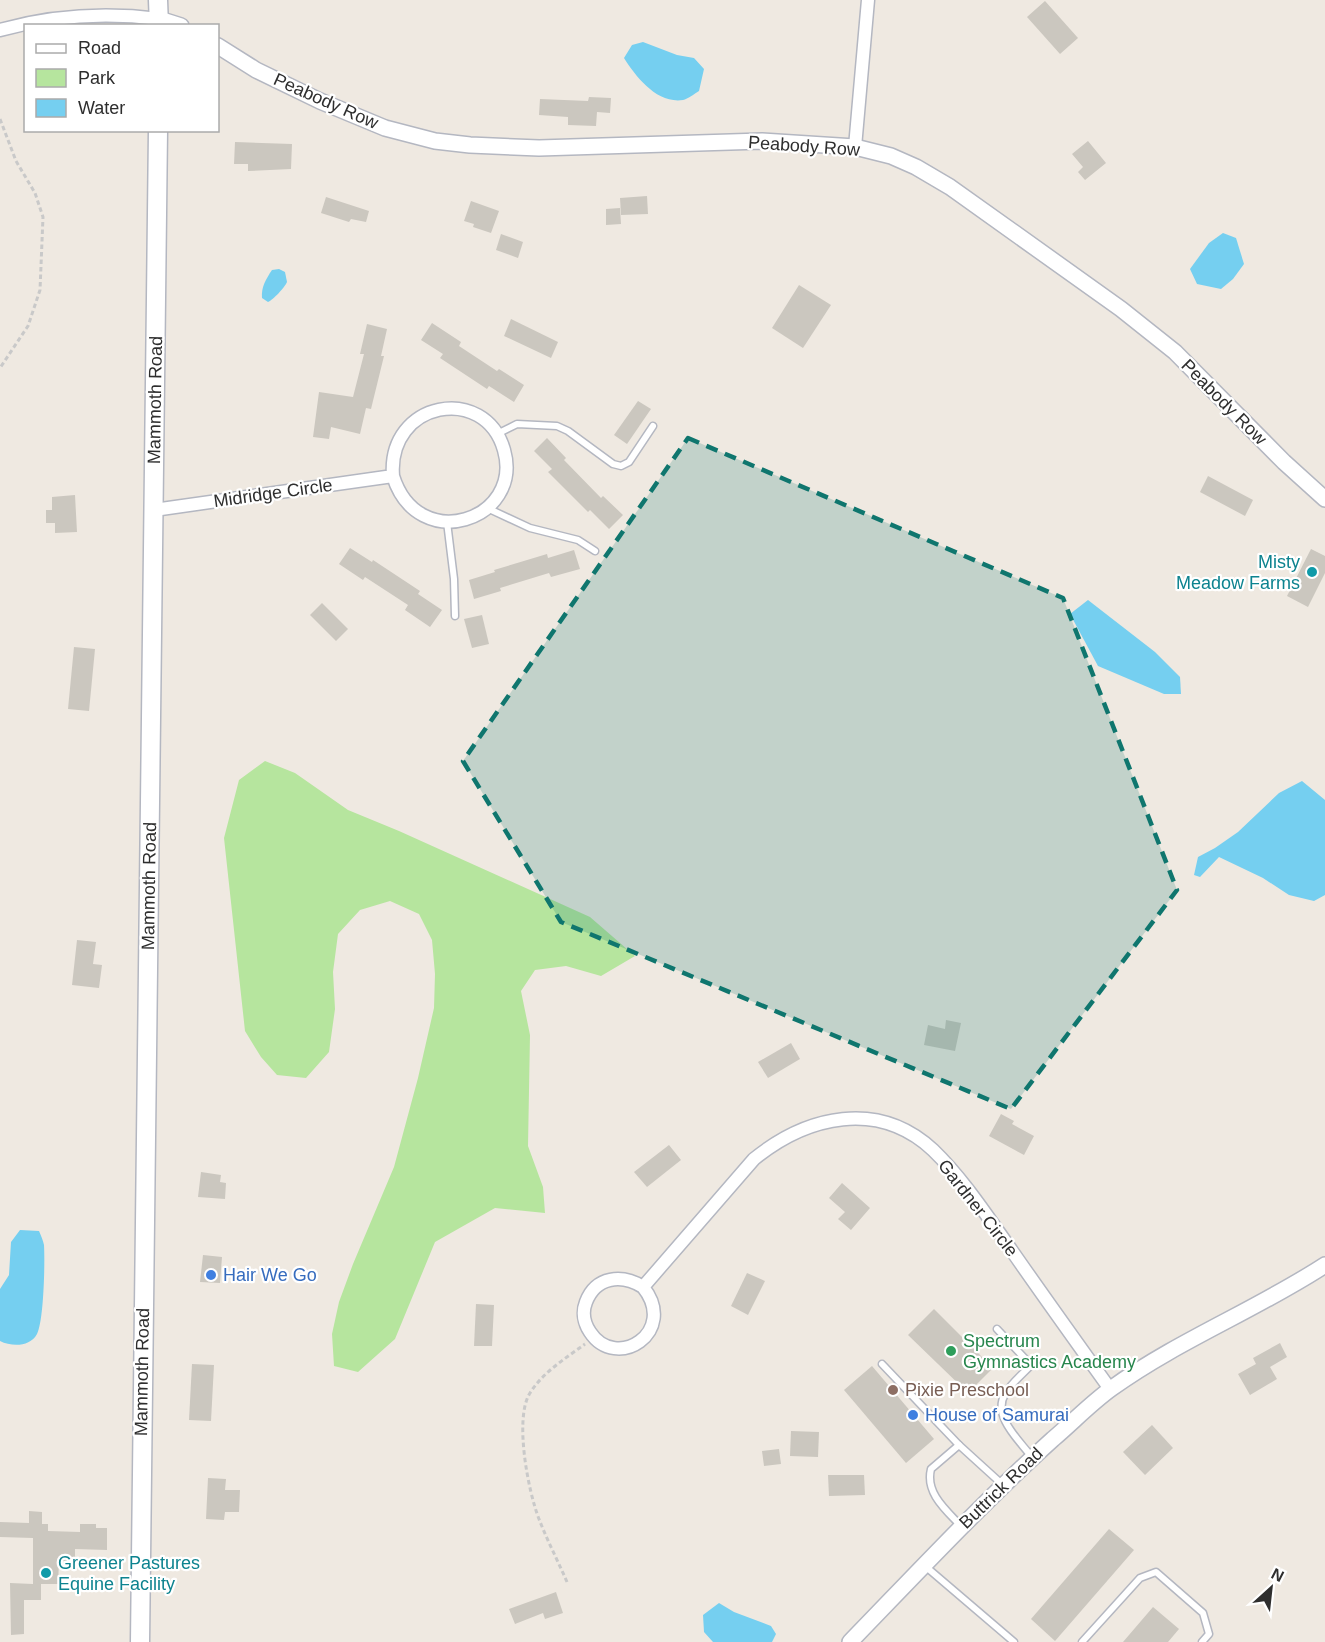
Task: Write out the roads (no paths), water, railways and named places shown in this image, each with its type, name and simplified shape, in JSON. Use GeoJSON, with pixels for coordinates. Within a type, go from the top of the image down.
{"type":"FeatureCollection","features":[{"type":"Feature","properties":{"kind":"main road"},"geometry":{"type":"LineString","coordinates":[[158,0],[159,22]]}},
{"type":"Feature","properties":{"kind":"main road","name":"Mammoth Road"},"geometry":{"type":"LineString","coordinates":[[140,1642],[158,132]]}},
{"type":"Feature","properties":{"kind":"street"},"geometry":{"type":"LineString","coordinates":[[855,147],[868,0]]}},
{"type":"Feature","properties":{"kind":"street"},"geometry":{"type":"LineString","coordinates":[[0,30],[46,18],[84,15],[129,15],[159,22]]}},
{"type":"Feature","properties":{"kind":"street","name":"Peabody Row"},"geometry":{"type":"LineString","coordinates":[[219,47],[256,70],[320,101],[385,128],[435,141],[504,147],[762,141],[855,147],[891,156],[916,167],[950,187],[1121,309],[1181,358],[1284,462],[1325,499]]}},
{"type":"Feature","properties":{"kind":"street"},"geometry":{"type":"LineString","coordinates":[[447,409],[469,412],[487,423],[497,434],[504,451],[506,474],[498,495],[487,508],[473,518],[447,522],[428,519],[409,506],[396,487],[393,477],[393,455],[401,434],[416,419],[447,409]]}},
{"type":"Feature","properties":{"kind":"street","name":"Midridge Circle"},"geometry":{"type":"LineString","coordinates":[[154,510],[393,477]]}},
{"type":"Feature","properties":{"kind":"street","name":"Gardner Circle"},"geometry":{"type":"LineString","coordinates":[[643,1287],[754,1159],[771,1146],[789,1134],[814,1124],[842,1119],[870,1120],[897,1128],[922,1141],[959,1179],[1110,1389]]}},
{"type":"Feature","properties":{"kind":"street","name":"Buttrick Road"},"geometry":{"type":"LineString","coordinates":[[850,1642],[1003,1485],[1110,1389],[1186,1341],[1325,1265]]}},
{"type":"Feature","properties":{"kind":"street"},"geometry":{"type":"LineString","coordinates":[[621,1278],[643,1287],[654,1307],[651,1329],[644,1338],[635,1345],[613,1348],[593,1337],[586,1327],[584,1316],[585,1304],[590,1293],[598,1285],[621,1278]]}},
{"type":"Feature","properties":{"kind":"lane"},"geometry":{"type":"LineString","coordinates":[[497,434],[517,424],[556,426],[568,431],[613,464],[621,466],[629,462],[653,426]]}},
{"type":"Feature","properties":{"kind":"lane"},"geometry":{"type":"LineString","coordinates":[[487,508],[530,528],[578,540],[595,551]]}},
{"type":"Feature","properties":{"kind":"lane"},"geometry":{"type":"LineString","coordinates":[[447,522],[454,579],[455,616]]}},
{"type":"Feature","properties":{"kind":"lane"},"geometry":{"type":"LineString","coordinates":[[997,1329],[1031,1365],[1006,1392],[1001,1409],[1009,1427],[1032,1458]]}},
{"type":"Feature","properties":{"kind":"lane"},"geometry":{"type":"LineString","coordinates":[[882,1364],[959,1445],[1003,1485]]}},
{"type":"Feature","properties":{"kind":"lane"},"geometry":{"type":"LineString","coordinates":[[959,1445],[931,1469],[930,1484],[935,1496],[961,1526]]}},
{"type":"Feature","properties":{"kind":"lane"},"geometry":{"type":"LineString","coordinates":[[924,1566],[1014,1642]]}},
{"type":"Feature","properties":{"kind":"lane"},"geometry":{"type":"LineString","coordinates":[[1082,1642],[1140,1578],[1156,1572],[1203,1613],[1209,1634],[1202,1642]]}},
{"type":"Feature","properties":{"kind":"water"},"geometry":{"type":"Polygon","coordinates":[[[643,42],[677,55],[694,58],[704,69],[699,91],[685,99],[673,100],[664,98],[648,88],[624,58],[632,45],[643,42]]]}},
{"type":"Feature","properties":{"kind":"water"},"geometry":{"type":"Polygon","coordinates":[[[1223,233],[1236,238],[1244,264],[1233,279],[1221,289],[1197,284],[1190,269],[1209,243],[1223,233]]]}},
{"type":"Feature","properties":{"kind":"water"},"geometry":{"type":"Polygon","coordinates":[[[279,269],[285,272],[287,282],[268,302],[262,298],[263,287],[272,270],[279,269]]]}},
{"type":"Feature","properties":{"kind":"water"},"geometry":{"type":"Polygon","coordinates":[[[1088,600],[1155,652],[1180,677],[1181,694],[1164,694],[1098,666],[1070,614],[1088,600]]]}},
{"type":"Feature","properties":{"kind":"water"},"geometry":{"type":"Polygon","coordinates":[[[1302,781],[1325,800],[1325,895],[1314,901],[1289,895],[1263,878],[1219,857],[1200,877],[1194,875],[1198,857],[1238,832],[1279,793],[1302,781]]]}},
{"type":"Feature","properties":{"kind":"water"},"geometry":{"type":"Polygon","coordinates":[[[20,1230],[39,1231],[42,1238],[44,1245],[43,1290],[37,1334],[25,1344],[15,1345],[0,1341],[0,1289],[9,1275],[11,1242],[20,1230]]]}},
{"type":"Feature","properties":{"kind":"water"},"geometry":{"type":"Polygon","coordinates":[[[719,1603],[734,1612],[771,1626],[776,1634],[772,1642],[713,1642],[704,1632],[703,1615],[719,1603]]]}},
{"type":"Feature","properties":{"kind":"place","name":"Misty Meadow Farms"},"geometry":{"type":"Point","coordinates":[1312,572]}},
{"type":"Feature","properties":{"kind":"place","name":"Hair We Go"},"geometry":{"type":"Point","coordinates":[211,1275]}},
{"type":"Feature","properties":{"kind":"place","name":"Spectrum Gymnastics Academy"},"geometry":{"type":"Point","coordinates":[951,1351]}},
{"type":"Feature","properties":{"kind":"place","name":"Pixie Preschool"},"geometry":{"type":"Point","coordinates":[893,1390]}},
{"type":"Feature","properties":{"kind":"place","name":"House of Samurai"},"geometry":{"type":"Point","coordinates":[913,1415]}},
{"type":"Feature","properties":{"kind":"place","name":"Greener Pastures Equine Facility"},"geometry":{"type":"Point","coordinates":[46,1573]}}]}
